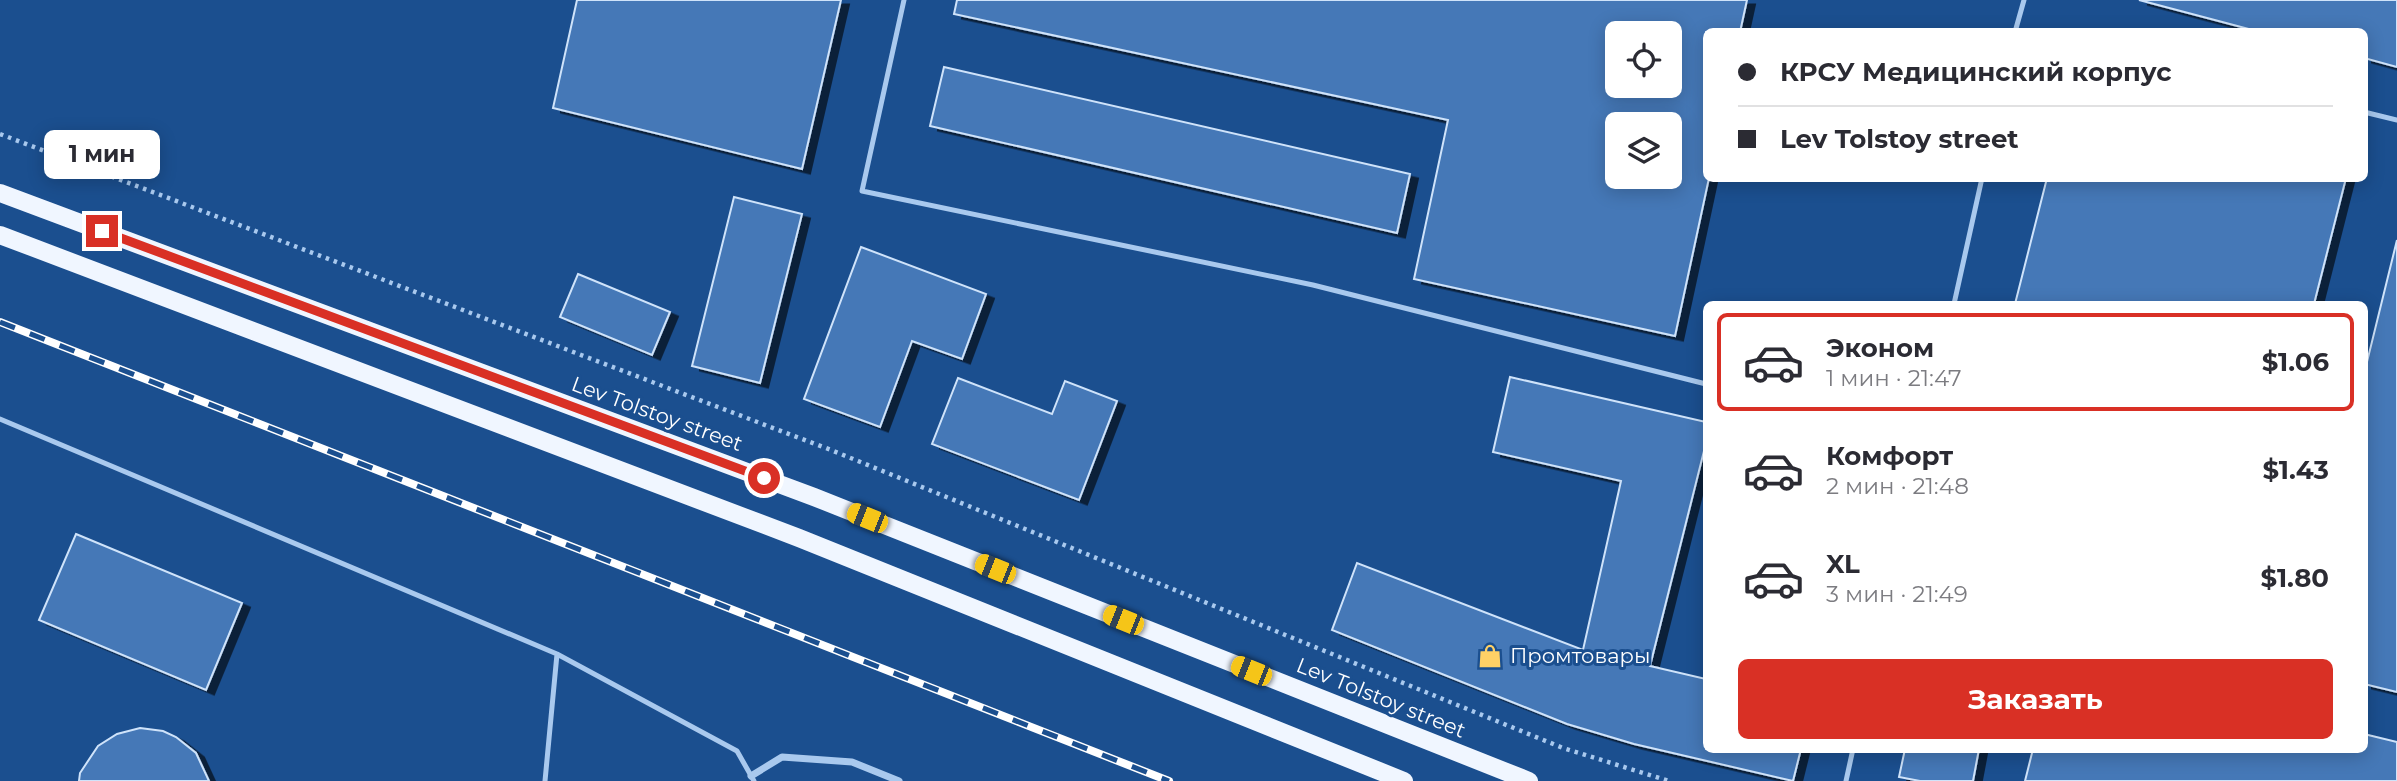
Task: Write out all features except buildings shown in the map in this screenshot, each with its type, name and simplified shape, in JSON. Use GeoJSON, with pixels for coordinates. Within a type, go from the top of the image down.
{"type":"FeatureCollection","features":[{"type":"Feature","properties":{"kind":"main road","name":"Lev Tolstoy street"},"geometry":{"type":"LineString","coordinates":[[0,193],[814,497],[1529,781]]}},
{"type":"Feature","properties":{"kind":"main road"},"geometry":{"type":"LineString","coordinates":[[0,235],[799,538],[1404,781]]}},
{"type":"Feature","properties":{"kind":"street"},"geometry":{"type":"LineString","coordinates":[[752,778],[782,757],[852,762],[899,781]]}},
{"type":"Feature","properties":{"kind":"lane"},"geometry":{"type":"LineString","coordinates":[[904,0],[862,191],[1313,285],[1703,383]]}},
{"type":"Feature","properties":{"kind":"lane"},"geometry":{"type":"LineString","coordinates":[[2017,28],[2024,0]]}},
{"type":"Feature","properties":{"kind":"lane"},"geometry":{"type":"LineString","coordinates":[[2368,113],[2397,120]]}},
{"type":"Feature","properties":{"kind":"lane"},"geometry":{"type":"LineString","coordinates":[[1955,301],[1981,182]]}},
{"type":"Feature","properties":{"kind":"lane"},"geometry":{"type":"LineString","coordinates":[[0,419],[557,654],[737,751],[752,778]]}},
{"type":"Feature","properties":{"kind":"lane"},"geometry":{"type":"LineString","coordinates":[[545,781],[557,654]]}},
{"type":"Feature","properties":{"kind":"lane"},"geometry":{"type":"LineString","coordinates":[[1846,781],[1852,753]]}},
{"type":"Feature","properties":{"kind":"path"},"geometry":{"type":"LineString","coordinates":[[0,134],[831,450],[1563,748],[1669,781]]}},
{"type":"Feature","properties":{"kind":"railway"},"geometry":{"type":"LineString","coordinates":[[0,322],[1169,781]]}},
{"type":"Feature","properties":{"kind":"place","name":"Промтовары"},"geometry":{"type":"Point","coordinates":[1490,656]}},
{"type":"Feature","properties":{"kind":"route"},"geometry":{"type":"LineString","coordinates":[[102,231],[764,478]]}}]}
